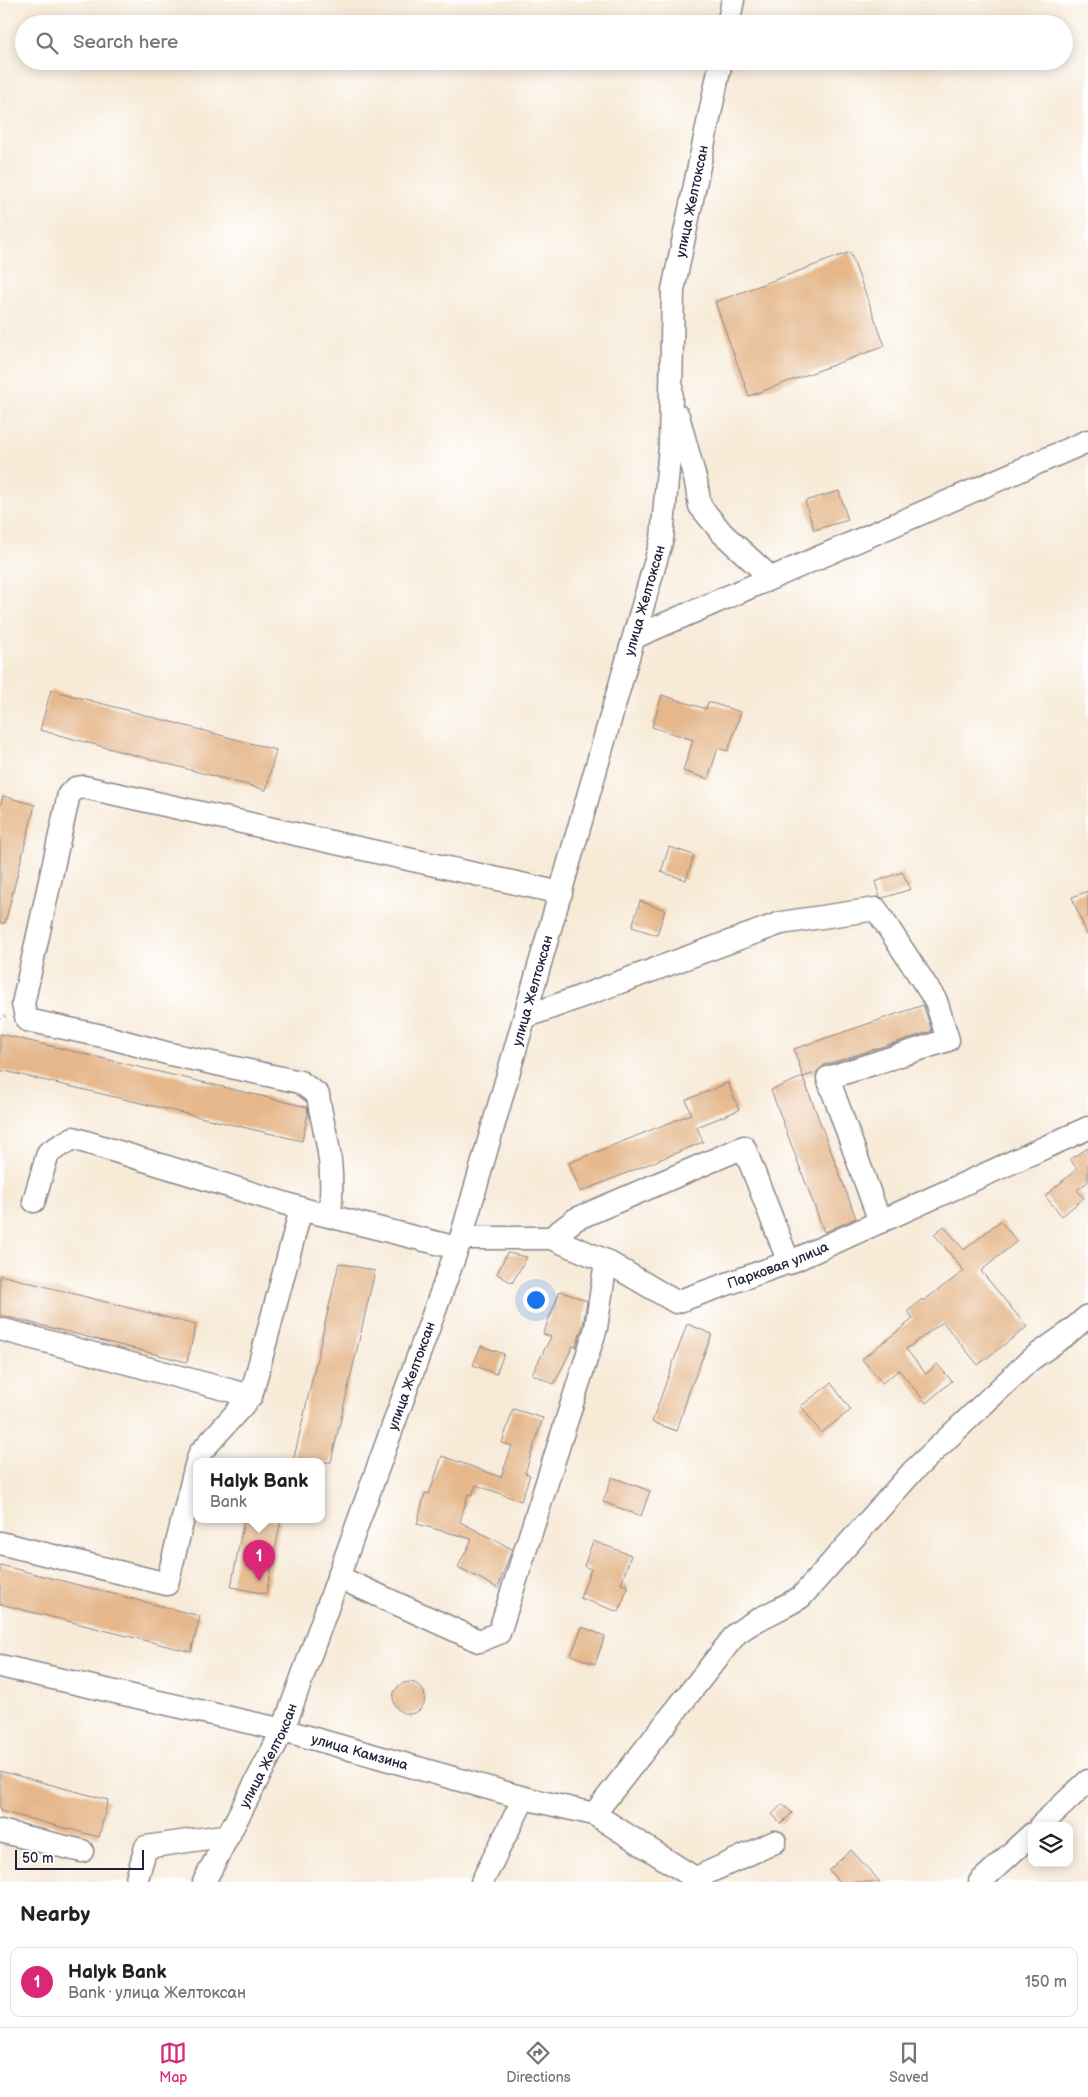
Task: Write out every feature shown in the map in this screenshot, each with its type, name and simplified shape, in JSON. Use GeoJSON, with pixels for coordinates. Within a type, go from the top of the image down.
{"type":"FeatureCollection","features":[{"type":"Feature","properties":{"kind":"street"},"geometry":{"type":"LineString","coordinates":[[730,15],[733,0]]}},
{"type":"Feature","properties":{"kind":"street","name":"улица Желтоксан"},"geometry":{"type":"LineString","coordinates":[[204,1882],[283,1730],[459,1243],[562,893],[662,539],[670,446],[673,290],[719,70]]}},
{"type":"Feature","properties":{"kind":"street"},"geometry":{"type":"LineString","coordinates":[[671,393],[696,482],[700,506],[722,533],[770,578]]}},
{"type":"Feature","properties":{"kind":"street"},"geometry":{"type":"LineString","coordinates":[[634,636],[1088,441]]}},
{"type":"Feature","properties":{"kind":"street"},"geometry":{"type":"LineString","coordinates":[[199,1458],[200,1453],[251,1396],[301,1209],[323,1214],[332,1198],[327,1142],[320,1119],[318,1095],[300,1082],[27,1020],[23,1004],[69,794],[76,788],[84,787],[562,893]]}},
{"type":"Feature","properties":{"kind":"street"},"geometry":{"type":"LineString","coordinates":[[525,1017],[781,923],[876,909],[936,1001],[948,1040],[828,1078],[880,1222]]}},
{"type":"Feature","properties":{"kind":"street","name":"Парковая улица"},"geometry":{"type":"LineString","coordinates":[[34,1201],[48,1153],[73,1138],[323,1214],[459,1243],[551,1238],[606,1261],[676,1302],[789,1262],[1088,1128]]}},
{"type":"Feature","properties":{"kind":"street"},"geometry":{"type":"LineString","coordinates":[[551,1238],[576,1219],[744,1147],[789,1262]]}},
{"type":"Feature","properties":{"kind":"street"},"geometry":{"type":"LineString","coordinates":[[338,1577],[479,1641],[500,1633],[596,1328],[606,1261]]}},
{"type":"Feature","properties":{"kind":"street"},"geometry":{"type":"LineString","coordinates":[[594,1814],[736,1634],[746,1626],[778,1611],[801,1597],[913,1471],[1030,1360],[1067,1334],[1088,1316]]}},
{"type":"Feature","properties":{"kind":"street"},"geometry":{"type":"LineString","coordinates":[[0,1329],[251,1396]]}},
{"type":"Feature","properties":{"kind":"street"},"geometry":{"type":"LineString","coordinates":[[0,1543],[167,1584],[193,1480]]}},
{"type":"Feature","properties":{"kind":"street","name":"улица Камзина"},"geometry":{"type":"LineString","coordinates":[[0,1666],[283,1730],[524,1798],[594,1814],[699,1880]]}},
{"type":"Feature","properties":{"kind":"street"},"geometry":{"type":"LineString","coordinates":[[1044,1822],[1088,1781]]}},
{"type":"Feature","properties":{"kind":"street"},"geometry":{"type":"LineString","coordinates":[[482,1882],[524,1798]]}},
{"type":"Feature","properties":{"kind":"street"},"geometry":{"type":"LineString","coordinates":[[0,1831],[82,1851]]}},
{"type":"Feature","properties":{"kind":"street"},"geometry":{"type":"LineString","coordinates":[[136,1882],[146,1847],[228,1835]]}},
{"type":"Feature","properties":{"kind":"street"},"geometry":{"type":"LineString","coordinates":[[980,1882],[1028,1838]]}},
{"type":"Feature","properties":{"kind":"street"},"geometry":{"type":"LineString","coordinates":[[699,1880],[775,1842]]}},
{"type":"Feature","properties":{"kind":"building"},"geometry":{"type":"Polygon","coordinates":[[[850,252],[885,346],[749,396],[715,302],[850,252]]]}},
{"type":"Feature","properties":{"kind":"building"},"geometry":{"type":"Polygon","coordinates":[[[839,491],[848,520],[814,530],[805,501],[839,491]]]}},
{"type":"Feature","properties":{"kind":"building"},"geometry":{"type":"Polygon","coordinates":[[[51,690],[276,750],[266,790],[40,730],[51,690]]]}},
{"type":"Feature","properties":{"kind":"building"},"geometry":{"type":"Polygon","coordinates":[[[662,695],[706,709],[708,702],[741,712],[728,751],[718,748],[708,779],[683,771],[693,740],[652,727],[662,695]]]}},
{"type":"Feature","properties":{"kind":"building"},"geometry":{"type":"Polygon","coordinates":[[[3,796],[35,805],[5,923],[0,923],[0,806],[3,796]]]}},
{"type":"Feature","properties":{"kind":"building"},"geometry":{"type":"Polygon","coordinates":[[[669,847],[694,855],[686,880],[661,872],[669,847]]]}},
{"type":"Feature","properties":{"kind":"building"},"geometry":{"type":"Polygon","coordinates":[[[902,872],[911,889],[883,898],[880,897],[875,882],[902,872]]]}},
{"type":"Feature","properties":{"kind":"building"},"geometry":{"type":"Polygon","coordinates":[[[1088,891],[1088,935],[1087,935],[1072,897],[1088,891]]]}},
{"type":"Feature","properties":{"kind":"building"},"geometry":{"type":"Polygon","coordinates":[[[640,901],[665,910],[657,935],[632,927],[640,901]]]}},
{"type":"Feature","properties":{"kind":"building"},"geometry":{"type":"Polygon","coordinates":[[[923,1005],[932,1031],[824,1065],[816,1073],[803,1077],[794,1049],[923,1005]]]}},
{"type":"Feature","properties":{"kind":"building"},"geometry":{"type":"Polygon","coordinates":[[[0,1034],[307,1107],[308,1114],[302,1141],[0,1070],[0,1034]]]}},
{"type":"Feature","properties":{"kind":"building"},"geometry":{"type":"Polygon","coordinates":[[[803,1077],[856,1218],[824,1232],[771,1090],[803,1077]]]}},
{"type":"Feature","properties":{"kind":"building"},"geometry":{"type":"Polygon","coordinates":[[[728,1083],[739,1110],[697,1127],[703,1142],[580,1192],[569,1163],[691,1114],[686,1100],[728,1083]]]}},
{"type":"Feature","properties":{"kind":"building"},"geometry":{"type":"Polygon","coordinates":[[[1088,1148],[1088,1182],[1077,1190],[1084,1198],[1062,1216],[1045,1196],[1077,1169],[1070,1159],[1088,1148]]]}},
{"type":"Feature","properties":{"kind":"building"},"geometry":{"type":"Polygon","coordinates":[[[1000,1221],[1017,1241],[981,1271],[1027,1327],[978,1365],[943,1322],[906,1349],[926,1374],[937,1364],[952,1381],[926,1403],[899,1370],[882,1383],[862,1359],[913,1319],[908,1311],[922,1299],[923,1301],[964,1271],[934,1234],[944,1226],[964,1250],[1000,1221]]]}},
{"type":"Feature","properties":{"kind":"building"},"geometry":{"type":"Polygon","coordinates":[[[507,1253],[527,1257],[512,1283],[497,1274],[507,1253]]]}},
{"type":"Feature","properties":{"kind":"building"},"geometry":{"type":"Polygon","coordinates":[[[339,1263],[375,1271],[331,1462],[325,1462],[325,1458],[294,1458],[339,1263]]]}},
{"type":"Feature","properties":{"kind":"building"},"geometry":{"type":"Polygon","coordinates":[[[0,1275],[196,1325],[187,1362],[0,1315],[0,1275]]]}},
{"type":"Feature","properties":{"kind":"building"},"geometry":{"type":"Polygon","coordinates":[[[560,1291],[587,1301],[583,1325],[576,1347],[573,1346],[554,1384],[532,1374],[551,1337],[543,1334],[560,1291]]]}},
{"type":"Feature","properties":{"kind":"building"},"geometry":{"type":"Polygon","coordinates":[[[687,1324],[712,1334],[689,1392],[677,1431],[652,1422],[687,1324]]]}},
{"type":"Feature","properties":{"kind":"building"},"geometry":{"type":"Polygon","coordinates":[[[481,1346],[504,1354],[496,1374],[473,1365],[481,1346]]]}},
{"type":"Feature","properties":{"kind":"building"},"geometry":{"type":"Polygon","coordinates":[[[831,1383],[851,1410],[821,1433],[801,1406],[831,1383]]]}},
{"type":"Feature","properties":{"kind":"building"},"geometry":{"type":"Polygon","coordinates":[[[513,1409],[543,1418],[525,1473],[530,1475],[521,1501],[476,1485],[472,1495],[468,1494],[460,1522],[512,1549],[498,1588],[458,1567],[472,1539],[417,1524],[425,1493],[429,1494],[442,1456],[501,1477],[512,1446],[502,1443],[513,1409]]]}},
{"type":"Feature","properties":{"kind":"building"},"geometry":{"type":"Polygon","coordinates":[[[612,1477],[650,1491],[641,1516],[603,1502],[612,1477]]]}},
{"type":"Feature","properties":{"kind":"building"},"geometry":{"type":"Polygon","coordinates":[[[243,1523],[280,1523],[266,1594],[231,1587],[243,1523]]]}},
{"type":"Feature","properties":{"kind":"building"},"geometry":{"type":"Polygon","coordinates":[[[593,1541],[631,1555],[621,1584],[628,1586],[619,1612],[580,1598],[591,1569],[584,1566],[593,1541]]]}},
{"type":"Feature","properties":{"kind":"building"},"geometry":{"type":"Polygon","coordinates":[[[0,1565],[200,1616],[191,1652],[0,1604],[0,1565]]]}},
{"type":"Feature","properties":{"kind":"building"},"geometry":{"type":"Polygon","coordinates":[[[582,1627],[605,1636],[595,1664],[571,1655],[582,1627]]]}},
{"type":"Feature","properties":{"kind":"building"},"geometry":{"type":"Polygon","coordinates":[[[409,1682],[415,1683],[420,1687],[424,1692],[424,1704],[420,1709],[415,1713],[409,1714],[403,1713],[398,1709],[394,1704],[393,1698],[394,1692],[398,1687],[403,1683],[409,1682]]]}},
{"type":"Feature","properties":{"kind":"building"},"geometry":{"type":"Polygon","coordinates":[[[0,1771],[108,1800],[99,1837],[0,1811],[0,1771]]]}},
{"type":"Feature","properties":{"kind":"building"},"geometry":{"type":"Polygon","coordinates":[[[783,1804],[792,1813],[781,1824],[772,1814],[783,1804]]]}},
{"type":"Feature","properties":{"kind":"building"},"geometry":{"type":"Polygon","coordinates":[[[851,1850],[880,1882],[839,1882],[829,1870],[851,1850]]]}},
{"type":"Feature","properties":{"kind":"place","name":"Halyk Bank"},"geometry":{"type":"Point","coordinates":[259,1581]}}]}
